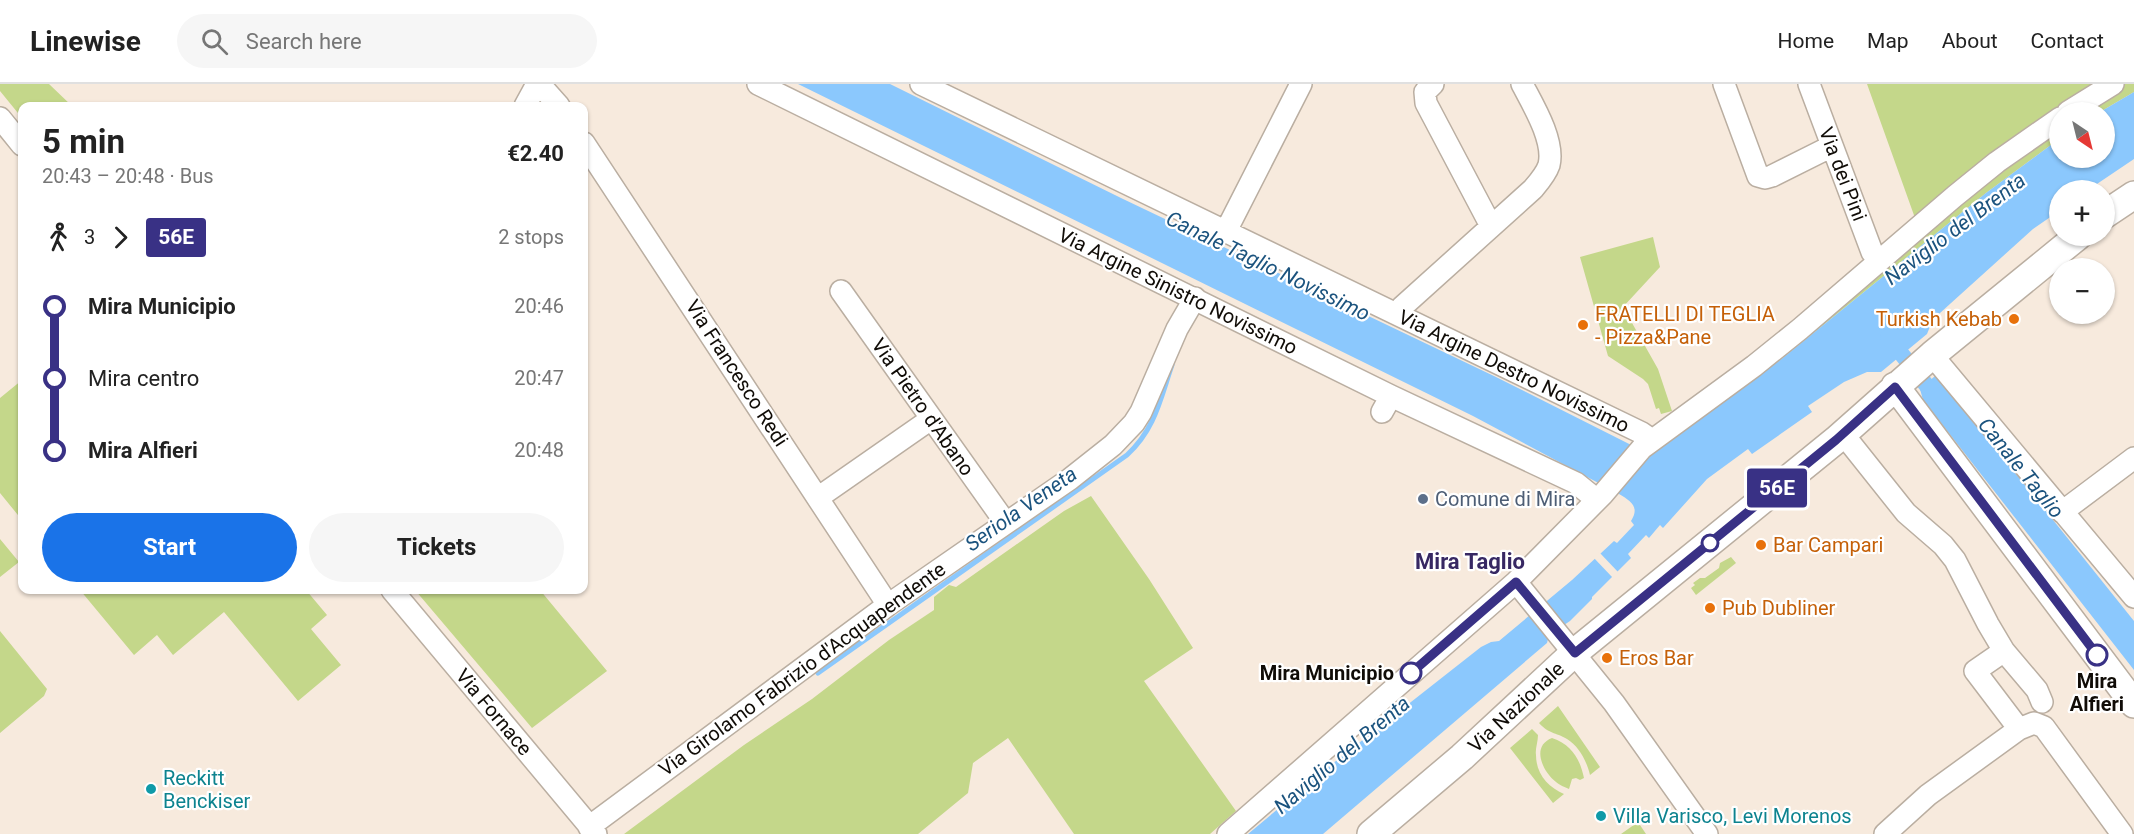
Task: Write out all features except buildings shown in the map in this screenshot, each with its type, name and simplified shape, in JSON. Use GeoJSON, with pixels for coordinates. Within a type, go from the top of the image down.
{"type":"FeatureCollection","features":[{"type":"Feature","properties":{"kind":"main road"},"geometry":{"type":"LineString","coordinates":[[2115,208],[2134,195]]}},
{"type":"Feature","properties":{"kind":"main road","name":"Via Nazionale"},"geometry":{"type":"LineString","coordinates":[[1371,834],[1462,756],[1566,643],[1843,434],[1899,383],[2066,246]]}},
{"type":"Feature","properties":{"kind":"main road"},"geometry":{"type":"LineString","coordinates":[[1899,383],[2134,704]]}},
{"type":"Feature","properties":{"kind":"street"},"geometry":{"type":"LineString","coordinates":[[527,102],[537,84],[555,102]]}},
{"type":"Feature","properties":{"kind":"street","name":"Via Argine Sinistro Novissimo"},"geometry":{"type":"LineString","coordinates":[[758,84],[1195,298],[1386,404],[1602,495]]}},
{"type":"Feature","properties":{"kind":"street","name":"Via Argine Destro Novissimo"},"geometry":{"type":"LineString","coordinates":[[921,84],[1642,433],[1647,444]]}},
{"type":"Feature","properties":{"kind":"street"},"geometry":{"type":"LineString","coordinates":[[1226,231],[1301,84]]}},
{"type":"Feature","properties":{"kind":"street"},"geometry":{"type":"LineString","coordinates":[[1433,84],[1425,92],[1426,103],[1491,226]]}},
{"type":"Feature","properties":{"kind":"street"},"geometry":{"type":"LineString","coordinates":[[1397,314],[1533,189],[1548,168],[1550,157],[1541,120],[1522,84]]}},
{"type":"Feature","properties":{"kind":"street"},"geometry":{"type":"LineString","coordinates":[[1724,84],[1758,176],[1765,178],[1772,176],[1832,146]]}},
{"type":"Feature","properties":{"kind":"street","name":"Via dei Pini"},"geometry":{"type":"LineString","coordinates":[[1809,84],[1872,252],[1879,261]]}},
{"type":"Feature","properties":{"kind":"street"},"geometry":{"type":"LineString","coordinates":[[2084,102],[2113,84]]}},
{"type":"Feature","properties":{"kind":"street"},"geometry":{"type":"LineString","coordinates":[[0,118],[18,140]]}},
{"type":"Feature","properties":{"kind":"street"},"geometry":{"type":"LineString","coordinates":[[1228,834],[1516,582],[1568,531],[1647,444],[1754,366],[1997,162],[2049,126]]}},
{"type":"Feature","properties":{"kind":"street","name":"Via Francesco Redi"},"geometry":{"type":"LineString","coordinates":[[588,149],[888,604]]}},
{"type":"Feature","properties":{"kind":"street","name":"Via Pietro d'Abano"},"geometry":{"type":"LineString","coordinates":[[841,291],[1005,522]]}},
{"type":"Feature","properties":{"kind":"street","name":"Via Girolamo Fabrizio d'Acquapendente"},"geometry":{"type":"LineString","coordinates":[[593,830],[888,604],[1100,455],[1134,423],[1149,396],[1177,329],[1195,298]]}},
{"type":"Feature","properties":{"kind":"street"},"geometry":{"type":"LineString","coordinates":[[1930,357],[1957,382],[2134,597]]}},
{"type":"Feature","properties":{"kind":"street"},"geometry":{"type":"LineString","coordinates":[[819,497],[931,419]]}},
{"type":"Feature","properties":{"kind":"street"},"geometry":{"type":"LineString","coordinates":[[1843,434],[1911,518],[1936,529],[2007,656],[2037,690],[2042,702]]}},
{"type":"Feature","properties":{"kind":"street"},"geometry":{"type":"LineString","coordinates":[[2062,512],[2134,458]]}},
{"type":"Feature","properties":{"kind":"street"},"geometry":{"type":"LineString","coordinates":[[1516,582],[1614,704],[1707,834]]}},
{"type":"Feature","properties":{"kind":"street","name":"Via Fornace"},"geometry":{"type":"LineString","coordinates":[[395,594],[593,830]]}},
{"type":"Feature","properties":{"kind":"street"},"geometry":{"type":"LineString","coordinates":[[2007,656],[1975,671],[2019,729]]}},
{"type":"Feature","properties":{"kind":"street"},"geometry":{"type":"LineString","coordinates":[[1886,834],[1928,795],[2019,729],[2034,723],[2039,723],[2044,727],[2122,834]]}},
{"type":"Feature","properties":{"kind":"green space"},"geometry":{"type":"Polygon","coordinates":[[[0,84],[49,84],[68,102],[18,102],[18,113],[0,91],[0,84]]]}},
{"type":"Feature","properties":{"kind":"green space"},"geometry":{"type":"Polygon","coordinates":[[[1867,84],[2095,84],[2071,102],[2049,102],[2049,118],[1915,218],[1867,84]]]}},
{"type":"Feature","properties":{"kind":"green space"},"geometry":{"type":"Polygon","coordinates":[[[2124,84],[2134,84],[2134,92],[2115,103],[2094,102],[2124,84]]]}},
{"type":"Feature","properties":{"kind":"green space"},"geometry":{"type":"Polygon","coordinates":[[[2049,132],[2049,146],[1986,193],[1779,361],[1672,439],[1683,427],[2049,132]]]}},
{"type":"Feature","properties":{"kind":"green space"},"geometry":{"type":"Polygon","coordinates":[[[1653,237],[1660,267],[1623,307],[1658,369],[1672,411],[1661,414],[1659,408],[1656,409],[1648,384],[1608,356],[1580,257],[1653,237]]]}},
{"type":"Feature","properties":{"kind":"green space"},"geometry":{"type":"Polygon","coordinates":[[[18,383],[18,515],[0,493],[0,398],[18,383]]]}},
{"type":"Feature","properties":{"kind":"green space"},"geometry":{"type":"Polygon","coordinates":[[[1091,496],[1149,579],[1193,648],[1144,681],[1236,811],[1210,834],[1074,834],[1008,738],[973,763],[968,793],[918,834],[624,834],[744,745],[812,699],[889,640],[934,610],[934,597],[949,585],[956,587],[1064,511],[1091,496]]]}},
{"type":"Feature","properties":{"kind":"green space"},"geometry":{"type":"Polygon","coordinates":[[[0,539],[18,563],[0,577],[0,539]]]}},
{"type":"Feature","properties":{"kind":"green space"},"geometry":{"type":"Polygon","coordinates":[[[1731,557],[1736,563],[1696,595],[1691,588],[1695,585],[1693,583],[1700,578],[1705,578],[1719,568],[1720,563],[1731,557]]]}},
{"type":"Feature","properties":{"kind":"green space"},"geometry":{"type":"Polygon","coordinates":[[[83,594],[309,594],[327,615],[311,629],[341,665],[298,701],[224,612],[173,655],[157,635],[134,655],[83,594]]]}},
{"type":"Feature","properties":{"kind":"green space"},"geometry":{"type":"Polygon","coordinates":[[[418,594],[543,594],[607,671],[532,728],[418,594]]]}},
{"type":"Feature","properties":{"kind":"green space"},"geometry":{"type":"Polygon","coordinates":[[[0,631],[47,689],[44,696],[0,733],[0,631]]]}},
{"type":"Feature","properties":{"kind":"green space"},"geometry":{"type":"Polygon","coordinates":[[[1558,706],[1600,767],[1590,775],[1579,750],[1567,739],[1539,723],[1558,706]]]}},
{"type":"Feature","properties":{"kind":"green space"},"geometry":{"type":"Polygon","coordinates":[[[1532,729],[1538,735],[1536,753],[1538,768],[1548,784],[1564,794],[1553,803],[1510,748],[1532,729]]]}},
{"type":"Feature","properties":{"kind":"green space"},"geometry":{"type":"Polygon","coordinates":[[[1552,738],[1570,749],[1582,771],[1584,778],[1572,779],[1569,789],[1551,777],[1541,759],[1542,747],[1552,738]]]}},
{"type":"Feature","properties":{"kind":"green space"},"geometry":{"type":"Polygon","coordinates":[[[1638,822],[1646,834],[1621,834],[1638,822]]]}},
{"type":"Feature","properties":{"kind":"water","name":"Naviglio del Brenta"},"geometry":{"type":"Polygon","coordinates":[[[798,84],[890,84],[1121,198],[1496,377],[1651,455],[1779,361],[1986,193],[2049,146],[2049,168],[2115,168],[2115,103],[2134,92],[2134,159],[2103,180],[2049,180],[2049,218],[2033,229],[1940,313],[1931,324],[1927,334],[1881,372],[1867,372],[1844,382],[1808,406],[1812,412],[1752,454],[1748,449],[1707,479],[1663,528],[1660,525],[1649,538],[1646,535],[1628,554],[1631,558],[1570,621],[1549,635],[1547,643],[1323,834],[1248,834],[1327,768],[1481,647],[1499,641],[1572,580],[1614,541],[1617,543],[1634,525],[1631,521],[1635,512],[1634,508],[1627,499],[1473,416],[798,84]]]}},
{"type":"Feature","properties":{"kind":"water"},"geometry":{"type":"Polygon","coordinates":[[[1935,376],[2134,621],[2134,670],[1923,400],[1920,389],[1935,376]]]}},
{"type":"Feature","properties":{"kind":"pier"},"geometry":{"type":"Polygon","coordinates":[[[1599,552],[1619,573],[1613,578],[1593,557],[1599,552]]]}},
{"type":"Feature","properties":{"kind":"waterway","name":"Canale Taglio"},"geometry":{"type":"LineString","coordinates":[[1888,337],[1939,401]]}},
{"type":"Feature","properties":{"kind":"waterway","name":"Seriola Veneta"},"geometry":{"type":"LineString","coordinates":[[818,673],[1127,455],[1150,424],[1172,365]]}},
{"type":"Feature","properties":{"kind":"bus line","name":"56E"},"geometry":{"type":"LineString","coordinates":[[1411,673],[1516,582],[1575,653],[1836,440],[1895,387],[2097,655]]}},
{"type":"Feature","properties":{"kind":"place","name":"Turkish Kebab"},"geometry":{"type":"Point","coordinates":[2014,319]}},
{"type":"Feature","properties":{"kind":"place","name":"FRATELLI DI TEGLIA - Pizza&Pane"},"geometry":{"type":"Point","coordinates":[1583,325]}},
{"type":"Feature","properties":{"kind":"place","name":"Comune di Mira"},"geometry":{"type":"Point","coordinates":[1423,499]}},
{"type":"Feature","properties":{"kind":"place","name":"Bar Campari"},"geometry":{"type":"Point","coordinates":[1761,545]}},
{"type":"Feature","properties":{"kind":"place","name":"Pub Dubliner"},"geometry":{"type":"Point","coordinates":[1710,608]}},
{"type":"Feature","properties":{"kind":"place","name":"Mira Alfieri"},"geometry":{"type":"Point","coordinates":[2097,655]}},
{"type":"Feature","properties":{"kind":"place","name":"Eros Bar"},"geometry":{"type":"Point","coordinates":[1607,658]}},
{"type":"Feature","properties":{"kind":"place","name":"Mira Municipio"},"geometry":{"type":"Point","coordinates":[1411,673]}},
{"type":"Feature","properties":{"kind":"place","name":"Reckitt Benckiser"},"geometry":{"type":"Point","coordinates":[151,789]}},
{"type":"Feature","properties":{"kind":"place","name":"Villa Varisco, Levi Morenos"},"geometry":{"type":"Point","coordinates":[1601,816]}},
{"type":"Feature","properties":{"kind":"district","name":"Mira Taglio"},"geometry":{"type":"Point","coordinates":[1470,561]}},
{"type":"Feature","properties":{"kind":"water label","name":"Canale Taglio Novissimo"},"geometry":{"type":"Point","coordinates":[1268,266]}}]}
